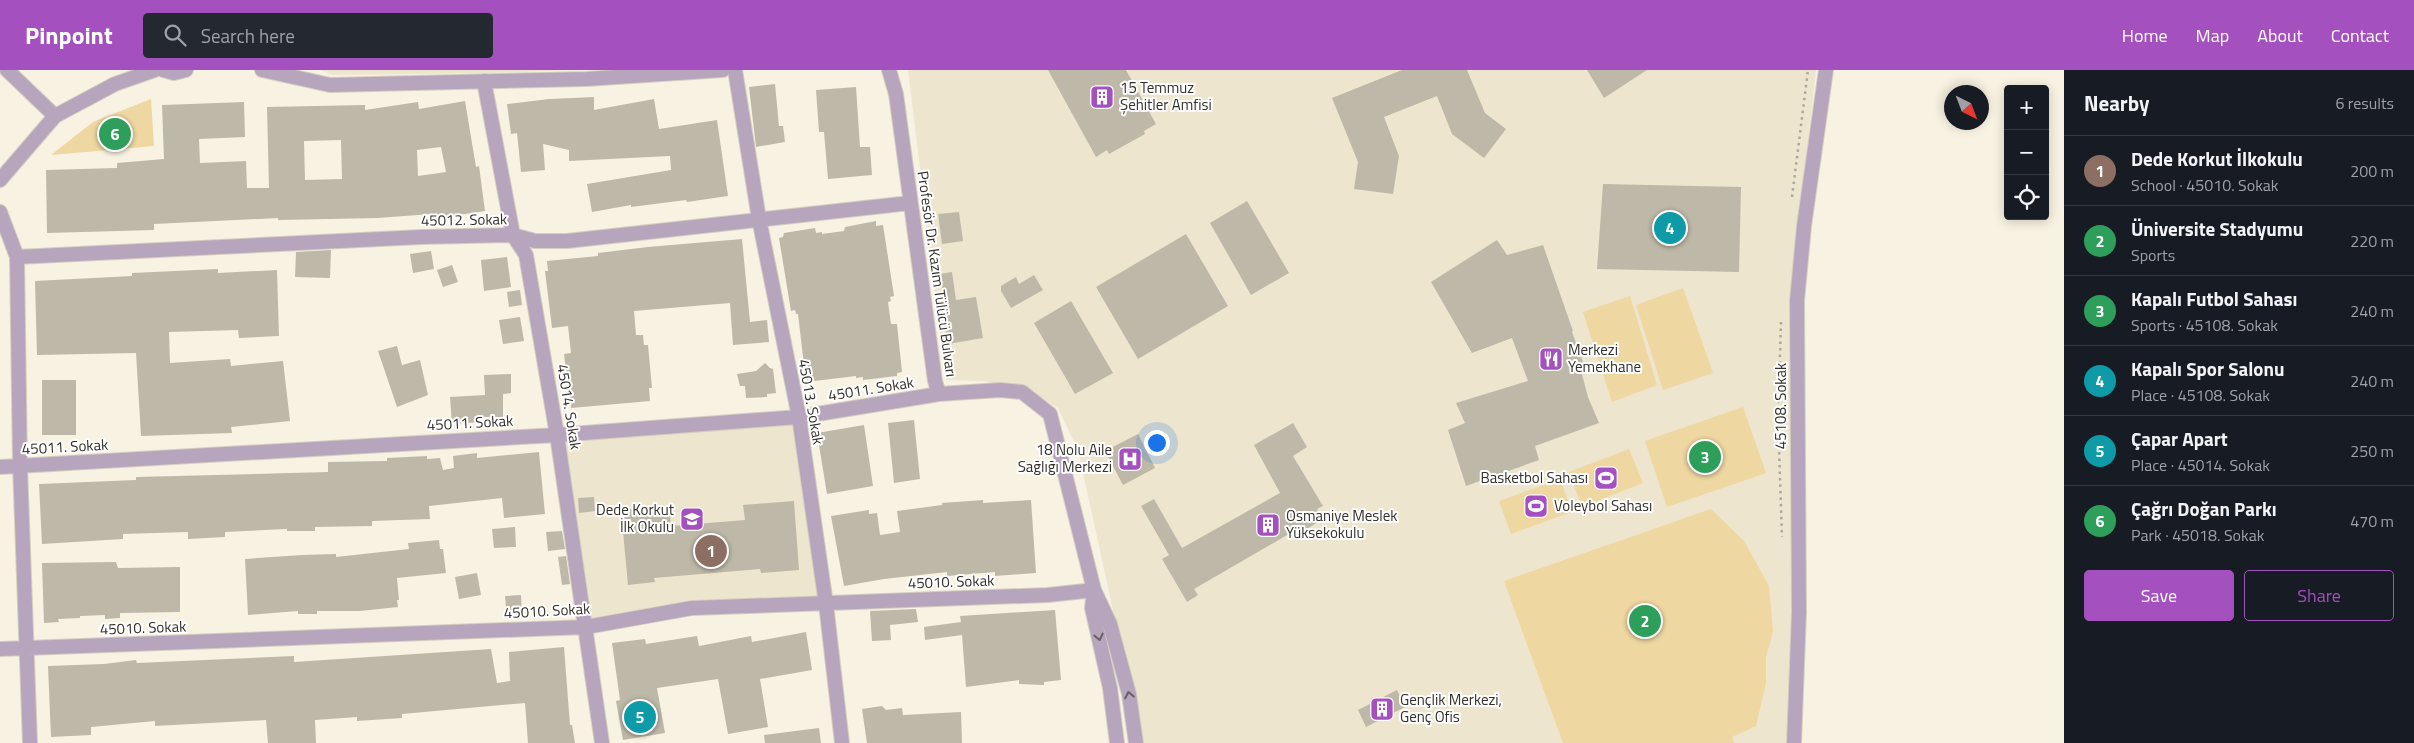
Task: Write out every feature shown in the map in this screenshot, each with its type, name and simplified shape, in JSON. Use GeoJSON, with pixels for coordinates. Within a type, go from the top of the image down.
{"type":"FeatureCollection","features":[{"type":"Feature","properties":{"kind":"street"},"geometry":{"type":"LineString","coordinates":[[7,70],[55,116]]}},
{"type":"Feature","properties":{"kind":"street"},"geometry":{"type":"LineString","coordinates":[[0,180],[55,116],[115,84],[155,70]]}},
{"type":"Feature","properties":{"kind":"street"},"geometry":{"type":"LineString","coordinates":[[163,70],[174,73],[186,70]]}},
{"type":"Feature","properties":{"kind":"street"},"geometry":{"type":"LineString","coordinates":[[262,70],[330,85],[586,79],[723,70]]}},
{"type":"Feature","properties":{"kind":"street","name":"45013. Sokak"},"geometry":{"type":"LineString","coordinates":[[734,70],[760,219],[799,417],[826,604],[842,743]]}},
{"type":"Feature","properties":{"kind":"street","name":"Profesör Dr. Kazım Tülücü Bulvarı"},"geometry":{"type":"LineString","coordinates":[[889,70],[896,94],[934,381],[939,394],[1000,390],[1022,392],[1050,414],[1094,590],[1110,624],[1129,694],[1136,743]]}},
{"type":"Feature","properties":{"kind":"street","name":"45108. Sokak"},"geometry":{"type":"LineString","coordinates":[[1794,743],[1799,612],[1797,301],[1804,226],[1826,70]]}},
{"type":"Feature","properties":{"kind":"street","name":"45014. Sokak"},"geometry":{"type":"LineString","coordinates":[[484,81],[513,235],[526,255],[557,435],[602,743]]}},
{"type":"Feature","properties":{"kind":"street","name":"45012. Sokak"},"geometry":{"type":"LineString","coordinates":[[17,257],[306,241],[513,235],[535,241],[568,241],[910,203]]}},
{"type":"Feature","properties":{"kind":"street"},"geometry":{"type":"LineString","coordinates":[[0,212],[17,257],[20,466],[30,743]]}},
{"type":"Feature","properties":{"kind":"street","name":"45011. Sokak"},"geometry":{"type":"LineString","coordinates":[[0,467],[557,435],[799,417],[939,394]]}},
{"type":"Feature","properties":{"kind":"street","name":"Profesör Dr. Kazım Tülücü Bulvarı"},"geometry":{"type":"LineString","coordinates":[[1094,590],[1092,608],[1110,688],[1117,743]]}},
{"type":"Feature","properties":{"kind":"street","name":"45010. Sokak"},"geometry":{"type":"LineString","coordinates":[[0,649],[586,627],[692,608],[1048,595],[1094,590]]}},
{"type":"Feature","properties":{"kind":"shaded area"},"geometry":{"type":"Polygon","coordinates":[[[321,70],[576,70],[332,75],[321,70]]]}},
{"type":"Feature","properties":{"kind":"shaded area"},"geometry":{"type":"Polygon","coordinates":[[[908,70],[1816,70],[1790,302],[1792,611],[1789,743],[1142,743],[1078,450],[1058,408],[1025,387],[982,381],[946,380],[908,70]]]}},
{"type":"Feature","properties":{"kind":"shaded area"},"geometry":{"type":"Polygon","coordinates":[[[151,99],[154,146],[51,155],[93,122],[151,99]]]}},
{"type":"Feature","properties":{"kind":"shaded area"},"geometry":{"type":"Polygon","coordinates":[[[1683,288],[1713,373],[1663,390],[1636,305],[1683,288]]]}},
{"type":"Feature","properties":{"kind":"shaded area"},"geometry":{"type":"Polygon","coordinates":[[[1630,296],[1657,385],[1612,402],[1583,312],[1630,296]]]}},
{"type":"Feature","properties":{"kind":"shaded area"},"geometry":{"type":"Polygon","coordinates":[[[1743,407],[1766,473],[1667,507],[1645,441],[1743,407]]]}},
{"type":"Feature","properties":{"kind":"shaded area","name":"Dede Korkut İlk Okulu"},"geometry":{"type":"Polygon","coordinates":[[[799,417],[826,604],[692,608],[586,627],[557,435],[799,417]]]}},
{"type":"Feature","properties":{"kind":"shaded area","name":"Basketbol Sahası"},"geometry":{"type":"Polygon","coordinates":[[[1629,449],[1643,483],[1582,507],[1569,472],[1629,449]]]}},
{"type":"Feature","properties":{"kind":"shaded area","name":"Voleybol Sahası"},"geometry":{"type":"Polygon","coordinates":[[[1560,479],[1572,512],[1511,534],[1499,501],[1560,479]]]}},
{"type":"Feature","properties":{"kind":"shaded area"},"geometry":{"type":"Polygon","coordinates":[[[1711,509],[1744,541],[1769,586],[1773,632],[1766,657],[1766,683],[1756,726],[1732,737],[1734,743],[1563,743],[1504,581],[1711,509]]]}},
{"type":"Feature","properties":{"kind":"building","name":"15 Temmuz Şehitler Amfisi"},"geometry":{"type":"Polygon","coordinates":[[[1048,70],[1126,70],[1156,124],[1144,131],[1145,134],[1109,154],[1107,150],[1096,157],[1048,70]]]}},
{"type":"Feature","properties":{"kind":"building"},"geometry":{"type":"Polygon","coordinates":[[[1402,70],[1467,70],[1485,113],[1506,129],[1484,158],[1452,134],[1437,96],[1384,117],[1399,156],[1393,194],[1354,189],[1358,162],[1332,98],[1402,70]]]}},
{"type":"Feature","properties":{"kind":"building"},"geometry":{"type":"Polygon","coordinates":[[[1587,70],[1647,70],[1604,98],[1587,70]]]}},
{"type":"Feature","properties":{"kind":"building"},"geometry":{"type":"Polygon","coordinates":[[[775,84],[779,126],[783,126],[785,142],[756,147],[749,87],[775,84]]]}},
{"type":"Feature","properties":{"kind":"building"},"geometry":{"type":"Polygon","coordinates":[[[856,87],[860,147],[870,147],[872,175],[828,179],[824,132],[819,132],[816,90],[856,87]]]}},
{"type":"Feature","properties":{"kind":"building"},"geometry":{"type":"Polygon","coordinates":[[[594,97],[594,110],[654,99],[659,129],[717,120],[728,196],[687,202],[686,200],[631,207],[631,205],[592,212],[587,184],[671,170],[670,156],[569,161],[569,150],[543,144],[545,170],[521,172],[517,133],[511,134],[507,104],[549,99],[594,97]]]}},
{"type":"Feature","properties":{"kind":"building"},"geometry":{"type":"Polygon","coordinates":[[[465,101],[476,167],[479,166],[485,211],[432,219],[431,214],[378,218],[278,220],[278,218],[154,224],[154,230],[47,233],[46,170],[117,168],[117,163],[164,159],[162,105],[244,102],[245,137],[199,139],[200,163],[246,161],[247,188],[269,188],[267,107],[365,105],[365,110],[418,102],[419,109],[465,101]],[[341,140],[304,141],[305,180],[342,179],[341,140]],[[441,147],[417,150],[418,176],[446,172],[441,147]]]}},
{"type":"Feature","properties":{"kind":"building"},"geometry":{"type":"Polygon","coordinates":[[[1603,184],[1741,187],[1739,272],[1597,269],[1603,184]]]}},
{"type":"Feature","properties":{"kind":"building"},"geometry":{"type":"Polygon","coordinates":[[[1247,201],[1289,273],[1251,295],[1210,223],[1247,201]]]}},
{"type":"Feature","properties":{"kind":"building"},"geometry":{"type":"Polygon","coordinates":[[[959,212],[963,241],[942,244],[938,214],[959,212]]]}},
{"type":"Feature","properties":{"kind":"building"},"geometry":{"type":"Polygon","coordinates":[[[876,221],[876,226],[883,225],[894,296],[890,297],[891,301],[888,302],[891,324],[897,324],[902,372],[897,373],[897,376],[863,380],[863,377],[856,378],[856,376],[806,382],[798,314],[796,314],[795,310],[791,311],[779,238],[783,237],[784,233],[815,228],[816,233],[822,232],[822,234],[844,231],[845,227],[876,221]]]}},
{"type":"Feature","properties":{"kind":"building"},"geometry":{"type":"Polygon","coordinates":[[[1186,234],[1228,306],[1138,359],[1096,287],[1186,234]]]}},
{"type":"Feature","properties":{"kind":"building"},"geometry":{"type":"Polygon","coordinates":[[[742,239],[750,322],[767,320],[769,342],[733,345],[730,303],[634,311],[636,335],[643,335],[644,345],[648,345],[652,388],[649,388],[650,401],[571,408],[564,354],[571,353],[568,326],[552,328],[545,271],[548,271],[547,261],[598,256],[598,253],[648,247],[742,239]]]}},
{"type":"Feature","properties":{"kind":"building","name":"Merkezi Yemekhane"},"geometry":{"type":"Polygon","coordinates":[[[1497,240],[1507,255],[1543,245],[1584,365],[1580,367],[1588,397],[1599,423],[1535,446],[1539,460],[1466,486],[1448,430],[1465,423],[1456,403],[1528,381],[1512,338],[1472,353],[1431,282],[1497,240]]]}},
{"type":"Feature","properties":{"kind":"building"},"geometry":{"type":"Polygon","coordinates":[[[331,250],[330,278],[295,277],[296,252],[331,250]]]}},
{"type":"Feature","properties":{"kind":"building"},"geometry":{"type":"Polygon","coordinates":[[[431,251],[434,269],[413,273],[410,254],[431,251]]]}},
{"type":"Feature","properties":{"kind":"building"},"geometry":{"type":"Polygon","coordinates":[[[507,257],[511,287],[484,291],[481,260],[507,257]]]}},
{"type":"Feature","properties":{"kind":"building"},"geometry":{"type":"Polygon","coordinates":[[[452,265],[458,282],[443,287],[437,270],[452,265]]]}},
{"type":"Feature","properties":{"kind":"building"},"geometry":{"type":"Polygon","coordinates":[[[218,269],[218,273],[277,270],[279,336],[239,338],[238,330],[169,332],[170,363],[230,359],[231,366],[283,361],[290,421],[231,427],[232,433],[141,436],[136,353],[37,355],[35,281],[132,276],[132,273],[218,269]]]}},
{"type":"Feature","properties":{"kind":"building"},"geometry":{"type":"Polygon","coordinates":[[[952,272],[956,300],[976,297],[983,338],[948,344],[941,303],[944,302],[940,274],[952,272]]]}},
{"type":"Feature","properties":{"kind":"building"},"geometry":{"type":"Polygon","coordinates":[[[1034,275],[1043,290],[1011,308],[1001,291],[1001,286],[1016,277],[1019,284],[1034,275]]]}},
{"type":"Feature","properties":{"kind":"building"},"geometry":{"type":"Polygon","coordinates":[[[520,290],[522,305],[509,307],[507,292],[520,290]]]}},
{"type":"Feature","properties":{"kind":"building"},"geometry":{"type":"Polygon","coordinates":[[[1071,301],[1113,373],[1075,394],[1034,323],[1071,301]]]}},
{"type":"Feature","properties":{"kind":"building"},"geometry":{"type":"Polygon","coordinates":[[[520,317],[524,341],[503,344],[499,320],[520,317]]]}},
{"type":"Feature","properties":{"kind":"building"},"geometry":{"type":"Polygon","coordinates":[[[397,346],[402,365],[420,360],[428,395],[397,407],[378,351],[397,346]]]}},
{"type":"Feature","properties":{"kind":"building"},"geometry":{"type":"Polygon","coordinates":[[[765,363],[773,369],[776,393],[767,394],[767,397],[746,398],[745,386],[740,386],[737,374],[756,371],[765,363]]]}},
{"type":"Feature","properties":{"kind":"building"},"geometry":{"type":"Polygon","coordinates":[[[511,374],[511,393],[503,394],[503,417],[481,417],[481,422],[452,424],[450,397],[485,395],[484,375],[511,374]]]}},
{"type":"Feature","properties":{"kind":"building"},"geometry":{"type":"Polygon","coordinates":[[[42,380],[76,380],[76,435],[42,435],[42,380]]]}},
{"type":"Feature","properties":{"kind":"building"},"geometry":{"type":"Polygon","coordinates":[[[914,420],[920,479],[894,483],[888,423],[914,420]]]}},
{"type":"Feature","properties":{"kind":"building","name":"Osmaniye Meslek Yüksekokulu"},"geometry":{"type":"Polygon","coordinates":[[[1293,423],[1307,447],[1293,456],[1323,506],[1317,509],[1323,519],[1297,535],[1294,531],[1194,589],[1198,595],[1187,602],[1162,559],[1169,555],[1141,506],[1154,499],[1182,548],[1280,493],[1254,445],[1293,423]]]}},
{"type":"Feature","properties":{"kind":"building"},"geometry":{"type":"Polygon","coordinates":[[[864,425],[873,486],[827,494],[817,433],[864,425]]]}},
{"type":"Feature","properties":{"kind":"building","name":"18 Nolu Aile Sağlığı Merkezi"},"geometry":{"type":"Polygon","coordinates":[[[1138,434],[1155,468],[1123,485],[1105,451],[1138,434]]]}},
{"type":"Feature","properties":{"kind":"building"},"geometry":{"type":"Polygon","coordinates":[[[539,452],[545,514],[504,518],[502,498],[429,506],[430,519],[372,521],[372,526],[315,527],[315,531],[287,531],[287,529],[225,532],[225,537],[188,539],[188,532],[123,534],[123,539],[42,544],[39,484],[136,480],[136,477],[328,472],[328,462],[387,461],[387,458],[427,456],[427,459],[440,458],[443,470],[454,468],[453,456],[477,453],[477,458],[539,452]]]}},
{"type":"Feature","properties":{"kind":"building"},"geometry":{"type":"Polygon","coordinates":[[[594,497],[595,511],[579,513],[578,498],[594,497]]]}},
{"type":"Feature","properties":{"kind":"building"},"geometry":{"type":"Polygon","coordinates":[[[983,500],[983,503],[1031,500],[1036,573],[995,576],[995,572],[947,576],[947,572],[884,579],[844,586],[831,516],[869,510],[869,514],[877,513],[880,535],[900,532],[897,511],[942,505],[942,503],[983,500]]]}},
{"type":"Feature","properties":{"kind":"building"},"geometry":{"type":"Polygon","coordinates":[[[794,501],[799,570],[761,573],[760,569],[654,578],[655,582],[628,585],[621,510],[669,505],[671,526],[745,520],[743,505],[794,501]]]}},
{"type":"Feature","properties":{"kind":"building"},"geometry":{"type":"Polygon","coordinates":[[[515,527],[516,547],[494,548],[492,529],[515,527]]]}},
{"type":"Feature","properties":{"kind":"building"},"geometry":{"type":"Polygon","coordinates":[[[562,531],[565,549],[548,551],[546,532],[562,531]]]}},
{"type":"Feature","properties":{"kind":"building"},"geometry":{"type":"Polygon","coordinates":[[[439,540],[440,549],[443,549],[446,573],[397,578],[398,607],[360,611],[317,611],[317,614],[298,614],[298,611],[248,615],[245,559],[336,554],[336,557],[409,549],[408,543],[439,540]]]}},
{"type":"Feature","properties":{"kind":"building"},"geometry":{"type":"Polygon","coordinates":[[[566,556],[570,584],[562,585],[558,557],[566,556]]]}},
{"type":"Feature","properties":{"kind":"building"},"geometry":{"type":"Polygon","coordinates":[[[116,562],[118,568],[180,567],[180,612],[120,613],[120,618],[105,619],[105,615],[80,616],[80,618],[58,619],[59,622],[44,623],[42,563],[116,562]]]}},
{"type":"Feature","properties":{"kind":"building"},"geometry":{"type":"Polygon","coordinates":[[[477,573],[481,595],[459,599],[455,577],[477,573]]]}},
{"type":"Feature","properties":{"kind":"building"},"geometry":{"type":"Polygon","coordinates":[[[521,595],[522,618],[507,619],[505,596],[521,595]]]}},
{"type":"Feature","properties":{"kind":"building"},"geometry":{"type":"Polygon","coordinates":[[[916,609],[918,622],[890,625],[891,640],[872,641],[870,611],[916,609]]]}},
{"type":"Feature","properties":{"kind":"building"},"geometry":{"type":"Polygon","coordinates":[[[1055,610],[1061,680],[1044,682],[1044,685],[1019,684],[1019,680],[966,687],[962,635],[925,640],[924,627],[961,622],[960,616],[1055,610]]]}},
{"type":"Feature","properties":{"kind":"building"},"geometry":{"type":"Polygon","coordinates":[[[806,632],[812,670],[760,679],[768,727],[728,734],[718,679],[657,688],[665,733],[623,740],[616,701],[620,700],[612,643],[645,639],[646,644],[697,636],[699,646],[751,636],[752,642],[806,632]]]}},
{"type":"Feature","properties":{"kind":"building"},"geometry":{"type":"Polygon","coordinates":[[[564,647],[570,725],[572,725],[575,743],[528,743],[525,703],[402,714],[402,718],[357,721],[357,717],[315,720],[316,743],[268,743],[266,720],[155,726],[155,721],[91,727],[91,735],[51,737],[48,666],[104,664],[136,660],[137,663],[294,656],[294,662],[491,649],[497,683],[510,681],[509,652],[564,647]]]}},
{"type":"Feature","properties":{"kind":"building","name":"Gençlik Merkezi, Genç Ofis"},"geometry":{"type":"Polygon","coordinates":[[[1397,690],[1405,707],[1366,727],[1358,710],[1397,690]]]}},
{"type":"Feature","properties":{"kind":"building"},"geometry":{"type":"Polygon","coordinates":[[[882,706],[886,710],[902,708],[903,715],[961,712],[962,743],[867,743],[862,709],[882,706]]]}},
{"type":"Feature","properties":{"kind":"building"},"geometry":{"type":"Polygon","coordinates":[[[819,728],[821,743],[765,743],[764,735],[819,728]]]}},
{"type":"Feature","properties":{"kind":"place","name":"15 Temmuz Şehitler Amfisi"},"geometry":{"type":"Point","coordinates":[1102,97]}},
{"type":"Feature","properties":{"kind":"place","name":"Çağrı Doğan Parkı"},"geometry":{"type":"Point","coordinates":[115,134]}},
{"type":"Feature","properties":{"kind":"place","name":"Kapalı Spor Salonu"},"geometry":{"type":"Point","coordinates":[1670,228]}},
{"type":"Feature","properties":{"kind":"place","name":"Merkezi Yemekhane"},"geometry":{"type":"Point","coordinates":[1551,359]}},
{"type":"Feature","properties":{"kind":"place","name":"Kapalı Futbol Sahası"},"geometry":{"type":"Point","coordinates":[1705,457]}},
{"type":"Feature","properties":{"kind":"place","name":"18 Nolu Aile Sağlığı Merkezi"},"geometry":{"type":"Point","coordinates":[1130,459]}},
{"type":"Feature","properties":{"kind":"place","name":"Basketbol Sahası"},"geometry":{"type":"Point","coordinates":[1606,478]}},
{"type":"Feature","properties":{"kind":"place","name":"Voleybol Sahası"},"geometry":{"type":"Point","coordinates":[1536,506]}},
{"type":"Feature","properties":{"kind":"place","name":"Dede Korkut İlk Okulu"},"geometry":{"type":"Point","coordinates":[692,519]}},
{"type":"Feature","properties":{"kind":"place","name":"Osmaniye Meslek Yüksekokulu"},"geometry":{"type":"Point","coordinates":[1268,525]}},
{"type":"Feature","properties":{"kind":"place","name":"Dede Korkut İlkokulu"},"geometry":{"type":"Point","coordinates":[711,551]}},
{"type":"Feature","properties":{"kind":"place","name":"Üniversite Stadyumu"},"geometry":{"type":"Point","coordinates":[1645,621]}},
{"type":"Feature","properties":{"kind":"place","name":"Gençlik Merkezi, Genç Ofis"},"geometry":{"type":"Point","coordinates":[1382,709]}},
{"type":"Feature","properties":{"kind":"place","name":"Çapar Apart"},"geometry":{"type":"Point","coordinates":[640,717]}}]}
